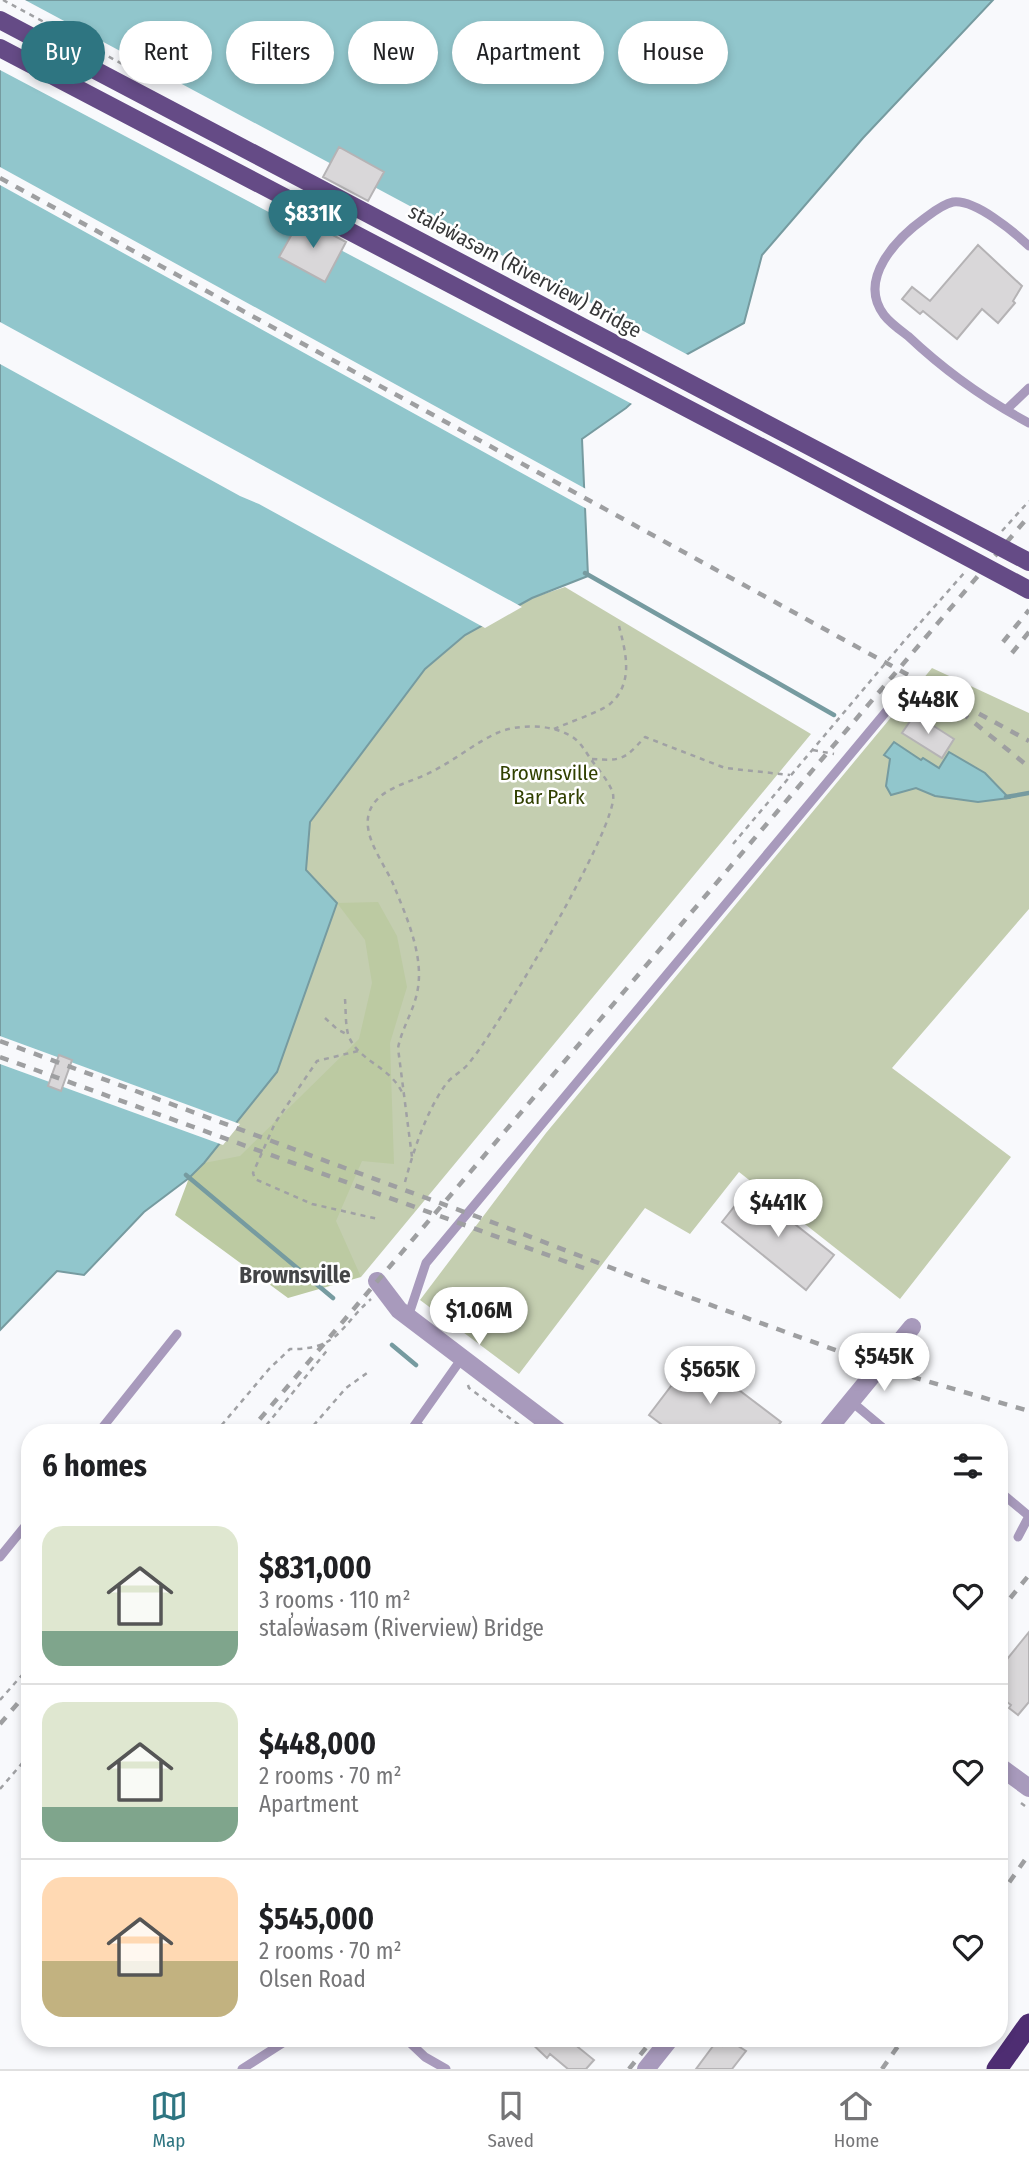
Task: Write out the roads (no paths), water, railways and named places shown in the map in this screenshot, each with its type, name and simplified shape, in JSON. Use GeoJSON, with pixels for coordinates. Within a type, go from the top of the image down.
{"type":"FeatureCollection","features":[{"type":"Feature","properties":{"kind":"highway"},"geometry":{"type":"LineString","coordinates":[[997,2069],[1029,2024]]}},
{"type":"Feature","properties":{"kind":"main road","name":"stal̕əw̓asəm (Riverview) Bridge"},"geometry":{"type":"LineString","coordinates":[[0,20],[1029,562]]}},
{"type":"Feature","properties":{"kind":"main road"},"geometry":{"type":"LineString","coordinates":[[0,48],[1029,590]]}},
{"type":"Feature","properties":{"kind":"street"},"geometry":{"type":"LineString","coordinates":[[380,1286],[398,1310],[549,1424]]}},
{"type":"Feature","properties":{"kind":"street"},"geometry":{"type":"LineString","coordinates":[[833,1424],[912,1327]]}},
{"type":"Feature","properties":{"kind":"street"},"geometry":{"type":"LineString","coordinates":[[1008,1773],[1029,1788]]}},
{"type":"Feature","properties":{"kind":"street"},"geometry":{"type":"LineString","coordinates":[[646,2069],[664,2047]]}},
{"type":"Feature","properties":{"kind":"lane"},"geometry":{"type":"LineString","coordinates":[[1029,247],[1016,234],[970,204],[953,202],[916,224],[890,249],[877,273],[876,293],[883,314],[930,356],[1006,410],[1029,423]]}},
{"type":"Feature","properties":{"kind":"lane"},"geometry":{"type":"LineString","coordinates":[[1006,410],[1029,388]]}},
{"type":"Feature","properties":{"kind":"lane"},"geometry":{"type":"LineString","coordinates":[[408,1317],[426,1263],[895,701]]}},
{"type":"Feature","properties":{"kind":"lane"},"geometry":{"type":"LineString","coordinates":[[105,1424],[177,1334]]}},
{"type":"Feature","properties":{"kind":"lane"},"geometry":{"type":"LineString","coordinates":[[416,1424],[462,1358]]}},
{"type":"Feature","properties":{"kind":"lane"},"geometry":{"type":"LineString","coordinates":[[852,1402],[878,1424]]}},
{"type":"Feature","properties":{"kind":"lane"},"geometry":{"type":"LineString","coordinates":[[1008,1498],[1029,1516],[1018,1537]]}},
{"type":"Feature","properties":{"kind":"lane"},"geometry":{"type":"LineString","coordinates":[[0,1557],[21,1531]]}},
{"type":"Feature","properties":{"kind":"lane"},"geometry":{"type":"LineString","coordinates":[[242,2069],[276,2047]]}},
{"type":"Feature","properties":{"kind":"lane"},"geometry":{"type":"LineString","coordinates":[[414,2047],[425,2057],[446,2069]]}},
{"type":"Feature","properties":{"kind":"water"},"geometry":{"type":"Polygon","coordinates":[[[0,0],[993,0],[863,138],[762,255],[744,323],[682,357],[626,408],[582,439],[588,576],[532,598],[465,635],[425,669],[310,822],[306,870],[337,903],[277,1072],[189,1178],[144,1212],[84,1275],[57,1271],[0,1330],[0,0]]]}},
{"type":"Feature","properties":{"kind":"water"},"geometry":{"type":"Polygon","coordinates":[[[894,742],[939,768],[949,752],[985,773],[1009,798],[978,802],[935,796],[916,788],[891,795],[886,786],[890,759],[884,755],[894,742]]]}},
{"type":"Feature","properties":{"kind":"waterway"},"geometry":{"type":"LineString","coordinates":[[585,573],[834,715]]}},
{"type":"Feature","properties":{"kind":"waterway"},"geometry":{"type":"LineString","coordinates":[[1006,797],[1029,793]]}},
{"type":"Feature","properties":{"kind":"waterway"},"geometry":{"type":"LineString","coordinates":[[186,1175],[333,1298]]}},
{"type":"Feature","properties":{"kind":"waterway"},"geometry":{"type":"LineString","coordinates":[[392,1345],[416,1365]]}},
{"type":"Feature","properties":{"kind":"railway"},"geometry":{"type":"LineString","coordinates":[[0,178],[1029,741]]}},
{"type":"Feature","properties":{"kind":"railway"},"geometry":{"type":"LineString","coordinates":[[256,1424],[1029,516]]}},
{"type":"Feature","properties":{"kind":"railway"},"geometry":{"type":"LineString","coordinates":[[1003,642],[1029,610]]}},
{"type":"Feature","properties":{"kind":"railway"},"geometry":{"type":"LineString","coordinates":[[1012,653],[1029,632]]}},
{"type":"Feature","properties":{"kind":"railway"},"geometry":{"type":"LineString","coordinates":[[961,712],[1029,767]]}},
{"type":"Feature","properties":{"kind":"railway"},"geometry":{"type":"LineString","coordinates":[[0,1041],[899,1373],[1029,1411]]}},
{"type":"Feature","properties":{"kind":"railway"},"geometry":{"type":"LineString","coordinates":[[0,1057],[589,1270]]}},
{"type":"Feature","properties":{"kind":"railway"},"geometry":{"type":"LineString","coordinates":[[1008,1601],[1029,1575]]}},
{"type":"Feature","properties":{"kind":"railway"},"geometry":{"type":"LineString","coordinates":[[0,1724],[21,1700]]}},
{"type":"Feature","properties":{"kind":"railway"},"geometry":{"type":"LineString","coordinates":[[1008,1884],[1029,1854]]}},
{"type":"Feature","properties":{"kind":"railway"},"geometry":{"type":"LineString","coordinates":[[629,2069],[647,2047]]}},
{"type":"Feature","properties":{"kind":"railway"},"geometry":{"type":"LineString","coordinates":[[882,2069],[897,2047]]}},
{"type":"Feature","properties":{"kind":"district","name":"Brownsville"},"geometry":{"type":"Point","coordinates":[295,1275]}},
{"type":"Feature","properties":{"kind":"park label","name":"Brownsville Bar Park"},"geometry":{"type":"Point","coordinates":[549,785]}}]}
